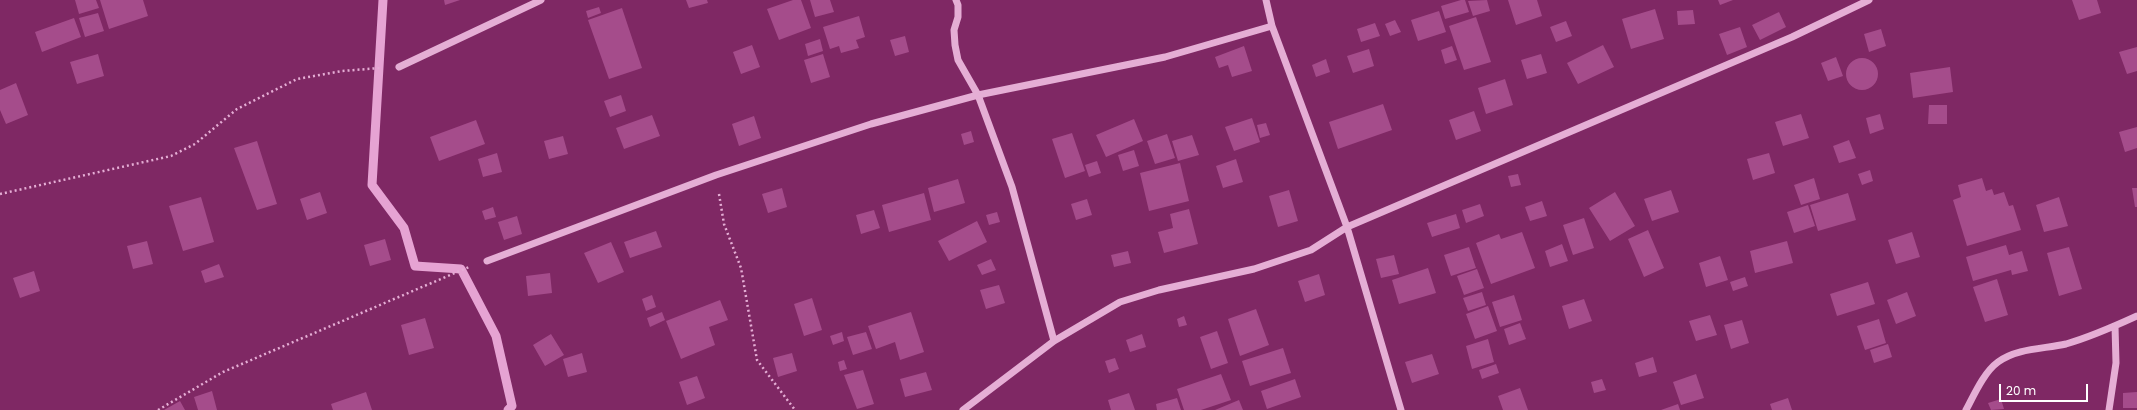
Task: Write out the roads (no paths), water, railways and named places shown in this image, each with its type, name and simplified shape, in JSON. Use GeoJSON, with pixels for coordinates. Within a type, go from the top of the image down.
{"type":"FeatureCollection","features":[{"type":"Feature","properties":{"kind":"street"},"geometry":{"type":"LineString","coordinates":[[399,67],[540,0]]}},
{"type":"Feature","properties":{"kind":"street"},"geometry":{"type":"LineString","coordinates":[[956,0],[958,6],[958,17],[954,30],[954,45],[958,60],[978,95],[1012,187],[1054,342]]}},
{"type":"Feature","properties":{"kind":"street"},"geometry":{"type":"LineString","coordinates":[[1266,0],[1272,26],[1347,227],[1401,410]]}},
{"type":"Feature","properties":{"kind":"street"},"geometry":{"type":"LineString","coordinates":[[963,410],[1054,342],[1120,302],[1159,290],[1254,270],[1311,250],[1347,227],[1792,37],[1869,0]]}},
{"type":"Feature","properties":{"kind":"street"},"geometry":{"type":"LineString","coordinates":[[487,261],[716,176],[870,124],[978,95],[1165,57],[1272,26]]}},
{"type":"Feature","properties":{"kind":"street"},"geometry":{"type":"LineString","coordinates":[[1966,410],[1977,387],[1998,362],[2018,352],[2064,344],[2094,336],[2137,316]]}},
{"type":"Feature","properties":{"kind":"street"},"geometry":{"type":"LineString","coordinates":[[2109,410],[2116,363],[2115,326]]}},
{"type":"Feature","properties":{"kind":"waterway"},"geometry":{"type":"LineString","coordinates":[[383,0],[372,185],[404,228],[415,266],[461,269],[496,336],[512,406],[508,410]]}}]}
